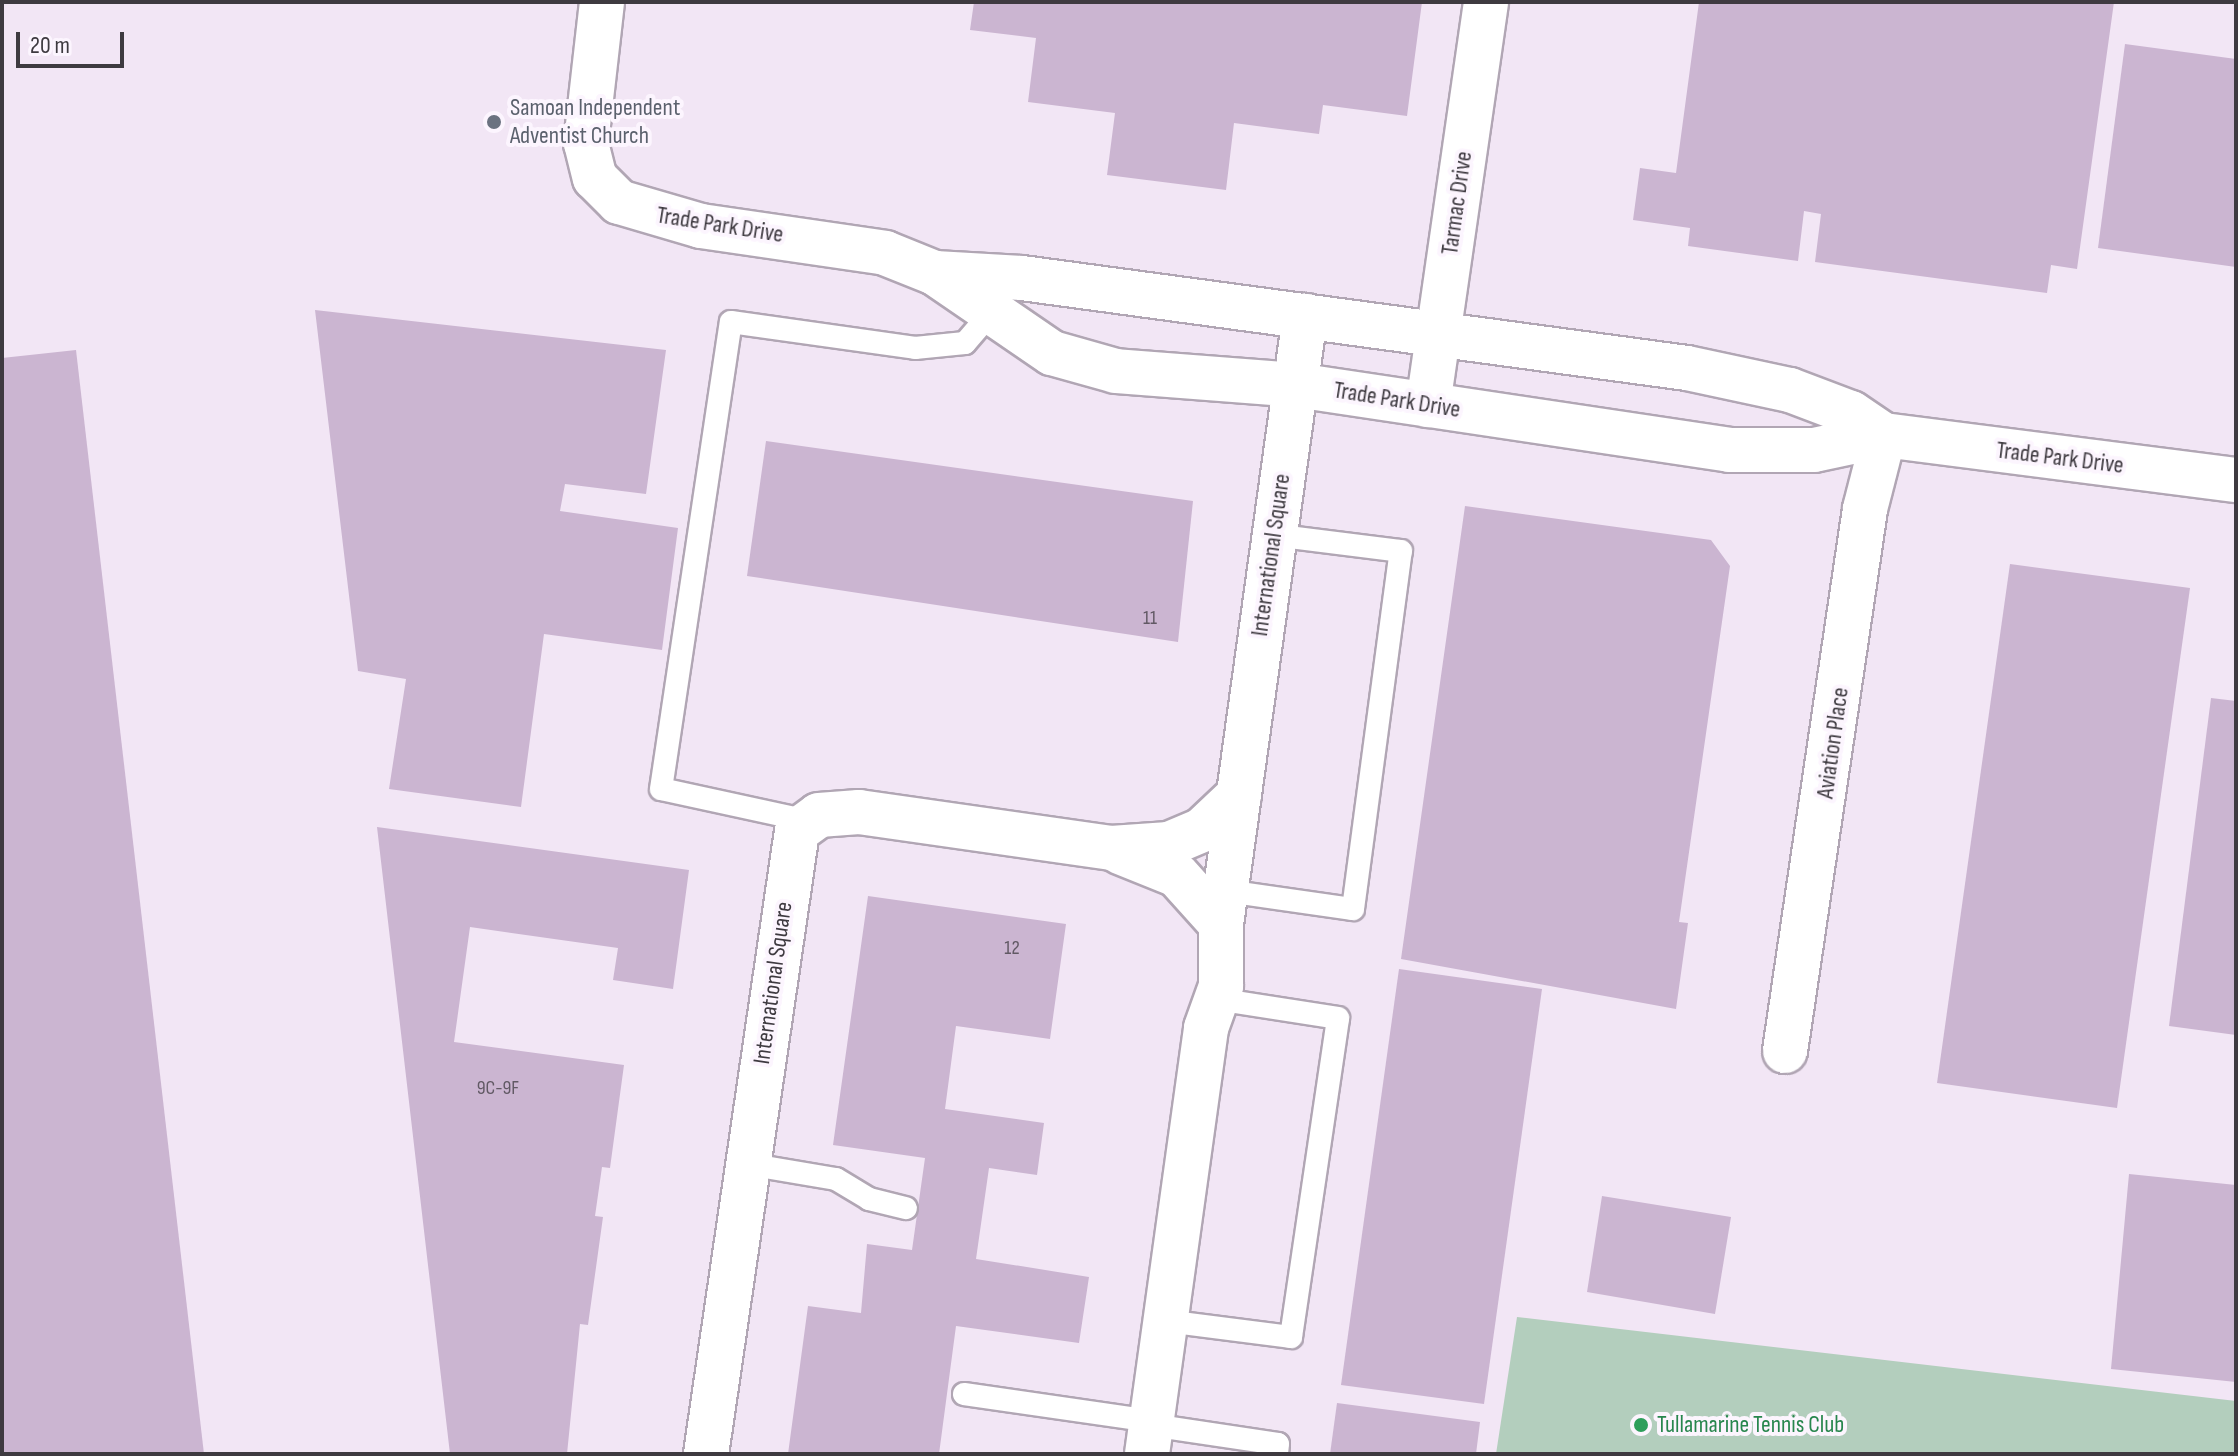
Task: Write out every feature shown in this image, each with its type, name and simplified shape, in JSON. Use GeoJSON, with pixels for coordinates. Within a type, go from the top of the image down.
{"type":"FeatureCollection","features":[{"type":"Feature","properties":{"kind":"street","name":"Trade Park Drive"},"geometry":{"type":"LineString","coordinates":[[602,2],[586,143],[595,178],[619,202],[701,226],[846,244],[935,273],[1022,278],[1439,333],[1790,390],[1851,413],[1884,435]]}},
{"type":"Feature","properties":{"kind":"street","name":"Tarmac Drive"},"geometry":{"type":"LineString","coordinates":[[1428,405],[1486,2]]}},
{"type":"Feature","properties":{"kind":"street","name":"Trade Park Drive"},"geometry":{"type":"LineString","coordinates":[[935,273],[990,314],[1052,353],[1116,371],[1296,385],[1729,450],[1814,450],[1884,435],[2236,480]]}},
{"type":"Feature","properties":{"kind":"street","name":"International Square"},"geometry":{"type":"LineString","coordinates":[[1150,1433],[1216,999],[1224,908],[1305,316]]}},
{"type":"Feature","properties":{"kind":"street","name":"Aviation Place"},"geometry":{"type":"LineString","coordinates":[[1785,1051],[1865,509],[1884,435]]}},
{"type":"Feature","properties":{"kind":"street"},"geometry":{"type":"LineString","coordinates":[[808,821],[859,812],[1111,848],[1169,844],[1202,830],[1239,795]]}},
{"type":"Feature","properties":{"kind":"street","name":"International Square"},"geometry":{"type":"LineString","coordinates":[[706,1454],[792,848],[808,821]]}},
{"type":"Feature","properties":{"kind":"street"},"geometry":{"type":"LineString","coordinates":[[1111,848],[1177,875],[1224,908]]}},
{"type":"Feature","properties":{"kind":"lane"},"geometry":{"type":"LineString","coordinates":[[808,821],[661,789],[731,322],[915,348],[965,343],[1022,278]]}},
{"type":"Feature","properties":{"kind":"lane"},"geometry":{"type":"LineString","coordinates":[[1224,908],[1353,909],[1399,567],[1401,551],[1273,535]]}},
{"type":"Feature","properties":{"kind":"lane"},"geometry":{"type":"LineString","coordinates":[[1166,1321],[1291,1337],[1338,1018],[1216,999]]}},
{"type":"Feature","properties":{"kind":"lane"},"geometry":{"type":"LineString","coordinates":[[747,1164],[836,1179],[869,1199],[906,1208]]}},
{"type":"Feature","properties":{"kind":"lane"},"geometry":{"type":"LineString","coordinates":[[964,1394],[1150,1433],[1278,1444],[1277,1454]]}},
{"type":"Feature","properties":{"kind":"green space"},"geometry":{"type":"Polygon","coordinates":[[[1517,1317],[2236,1401],[2236,1454],[1496,1454],[1517,1317]]]}},
{"type":"Feature","properties":{"kind":"building"},"geometry":{"type":"Polygon","coordinates":[[[974,2],[1422,2],[1407,116],[1323,105],[1319,134],[1234,123],[1226,190],[1107,175],[1115,113],[1028,102],[1036,38],[970,30],[974,2]]]}},
{"type":"Feature","properties":{"kind":"building"},"geometry":{"type":"Polygon","coordinates":[[[1699,2],[2114,2],[2077,269],[2051,265],[2047,293],[1815,262],[1821,214],[1804,211],[1798,261],[1688,246],[1690,228],[1633,220],[1640,168],[1676,173],[1699,2]]]}},
{"type":"Feature","properties":{"kind":"building"},"geometry":{"type":"Polygon","coordinates":[[[2125,44],[2236,59],[2236,267],[2098,248],[2125,44]]]}},
{"type":"Feature","properties":{"kind":"building"},"geometry":{"type":"Polygon","coordinates":[[[315,310],[666,350],[646,494],[565,484],[560,511],[678,528],[662,650],[544,634],[521,807],[389,789],[406,679],[358,671],[315,310]]]}},
{"type":"Feature","properties":{"kind":"building"},"geometry":{"type":"Polygon","coordinates":[[[76,350],[204,1454],[2,1454],[2,358],[76,350]]]}},
{"type":"Feature","properties":{"kind":"building"},"geometry":{"type":"Polygon","coordinates":[[[766,441],[1193,501],[1178,642],[747,576],[766,441]]]}},
{"type":"Feature","properties":{"kind":"building"},"geometry":{"type":"Polygon","coordinates":[[[1465,506],[1711,540],[1730,566],[1679,922],[1688,923],[1676,1009],[1401,959],[1465,506]]]}},
{"type":"Feature","properties":{"kind":"building"},"geometry":{"type":"Polygon","coordinates":[[[2010,564],[2190,588],[2117,1108],[1937,1083],[2010,564]]]}},
{"type":"Feature","properties":{"kind":"building"},"geometry":{"type":"Polygon","coordinates":[[[2211,698],[2236,701],[2236,1035],[2169,1026],[2211,698]]]}},
{"type":"Feature","properties":{"kind":"building"},"geometry":{"type":"Polygon","coordinates":[[[377,827],[689,870],[673,989],[613,980],[618,948],[470,927],[454,1042],[624,1065],[610,1168],[602,1167],[595,1216],[603,1217],[588,1325],[580,1324],[567,1454],[450,1454],[377,827]]]}},
{"type":"Feature","properties":{"kind":"building"},"geometry":{"type":"Polygon","coordinates":[[[868,896],[1066,924],[1050,1039],[956,1026],[945,1109],[1044,1123],[1037,1175],[989,1168],[976,1259],[1089,1277],[1079,1343],[956,1326],[939,1454],[788,1454],[808,1306],[861,1313],[867,1244],[912,1250],[925,1158],[833,1145],[868,896]]]}},
{"type":"Feature","properties":{"kind":"building"},"geometry":{"type":"Polygon","coordinates":[[[1399,969],[1542,989],[1484,1404],[1341,1385],[1399,969]]]}},
{"type":"Feature","properties":{"kind":"building"},"geometry":{"type":"Polygon","coordinates":[[[2129,1174],[2236,1185],[2236,1382],[2111,1369],[2129,1174]]]}},
{"type":"Feature","properties":{"kind":"building"},"geometry":{"type":"Polygon","coordinates":[[[1602,1196],[1731,1217],[1715,1314],[1587,1292],[1602,1196]]]}},
{"type":"Feature","properties":{"kind":"building"},"geometry":{"type":"Polygon","coordinates":[[[1337,1403],[1480,1422],[1476,1454],[1330,1454],[1337,1403]]]}},
{"type":"Feature","properties":{"kind":"place","name":"Samoan Independent Adventist Church"},"geometry":{"type":"Point","coordinates":[494,122]}},
{"type":"Feature","properties":{"kind":"place","name":"Tullamarine Tennis Club"},"geometry":{"type":"Point","coordinates":[1641,1425]}}]}
